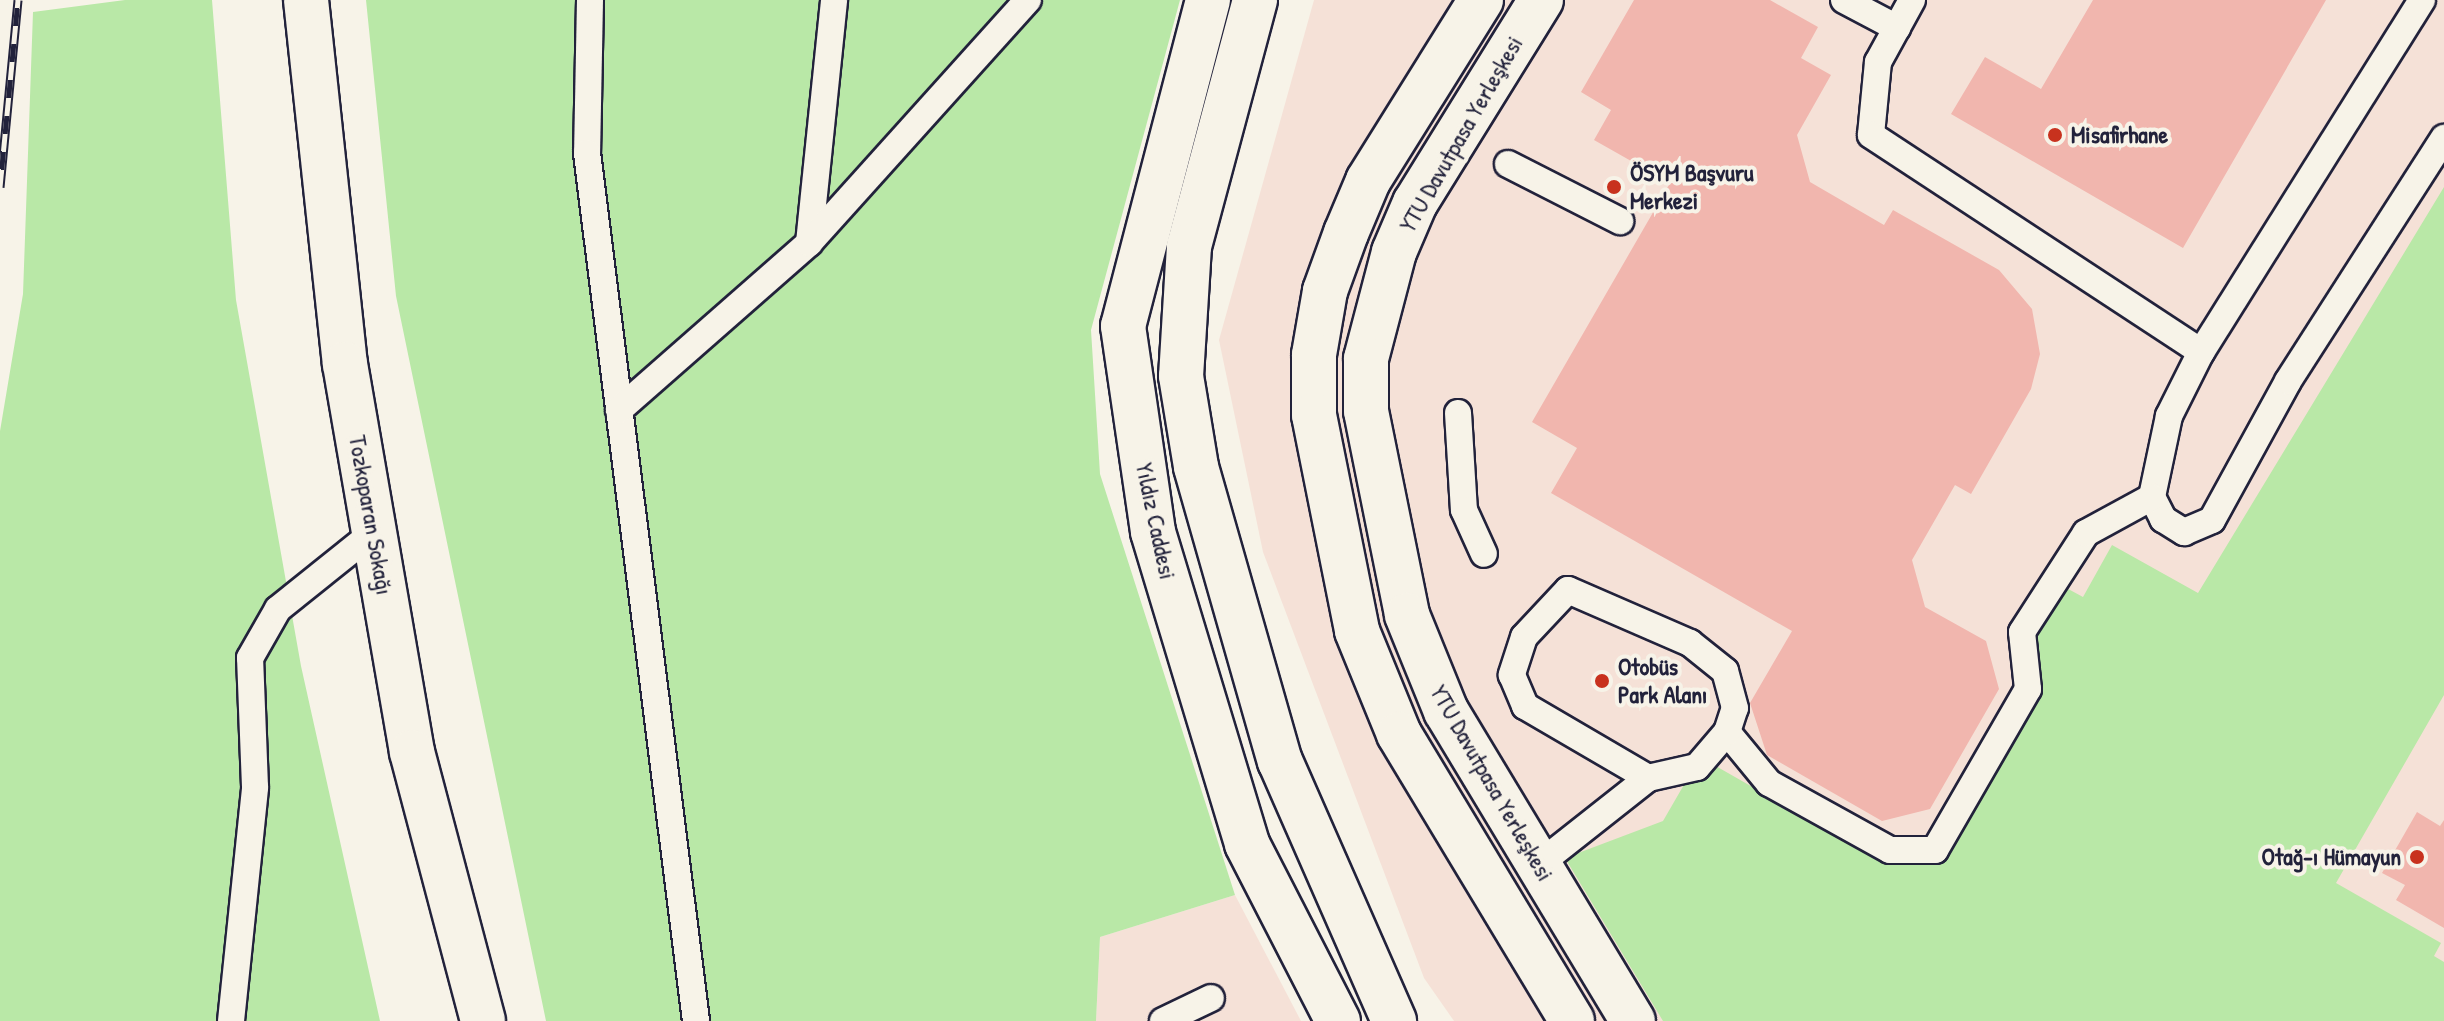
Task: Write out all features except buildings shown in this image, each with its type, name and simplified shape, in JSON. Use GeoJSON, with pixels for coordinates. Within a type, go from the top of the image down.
{"type":"FeatureCollection","features":[{"type":"Feature","properties":{"kind":"street","name":"Tozkoparan Sokağı"},"geometry":{"type":"LineString","coordinates":[[306,0],[345,364],[412,752],[483,1021]]}},
{"type":"Feature","properties":{"kind":"street","name":"Yıldız Caddesi"},"geometry":{"type":"LineString","coordinates":[[1208,0],[1123,326],[1153,532],[1247,844],[1338,1021]]}},
{"type":"Feature","properties":{"kind":"street"},"geometry":{"type":"LineString","coordinates":[[1255,0],[1189,246],[1181,376],[1196,467],[1280,761],[1394,1021]]}},
{"type":"Feature","properties":{"kind":"street","name":"YTU Davutpasa Yerleşkesi"},"geometry":{"type":"LineString","coordinates":[[1481,0],[1368,181],[1346,233],[1325,291],[1314,355],[1314,415],[1357,631],[1399,734],[1572,1021]]}},
{"type":"Feature","properties":{"kind":"street","name":"YTU Davutpasa Yerleşkesi"},"geometry":{"type":"LineString","coordinates":[[1541,0],[1415,203],[1376,304],[1366,359],[1366,411],[1382,513],[1407,615],[1446,711],[1633,1021]]}},
{"type":"Feature","properties":{"kind":"lane"},"geometry":{"type":"LineString","coordinates":[[590,0],[587,153],[696,1021]]}},
{"type":"Feature","properties":{"kind":"lane"},"geometry":{"type":"LineString","coordinates":[[809,243],[834,0]]}},
{"type":"Feature","properties":{"kind":"lane"},"geometry":{"type":"LineString","coordinates":[[619,410],[809,243],[1028,0]]}},
{"type":"Feature","properties":{"kind":"lane"},"geometry":{"type":"LineString","coordinates":[[1844,0],[1897,28]]}},
{"type":"Feature","properties":{"kind":"lane"},"geometry":{"type":"LineString","coordinates":[[1912,0],[1878,62],[1871,135],[2201,352]]}},
{"type":"Feature","properties":{"kind":"lane"},"geometry":{"type":"LineString","coordinates":[[2422,0],[2201,352],[2169,416],[2152,497],[2163,519],[2184,532],[2212,520],[2288,381],[2444,138]]}},
{"type":"Feature","properties":{"kind":"lane"},"geometry":{"type":"LineString","coordinates":[[1508,164],[1620,221]]}},
{"type":"Feature","properties":{"kind":"lane"},"geometry":{"type":"LineString","coordinates":[[1458,413],[1464,510],[1484,554]]}},
{"type":"Feature","properties":{"kind":"lane"},"geometry":{"type":"LineString","coordinates":[[1727,732],[1769,783],[1890,850],[1935,850],[2028,689],[2022,632],[2086,533],[2152,497]]}},
{"type":"Feature","properties":{"kind":"lane"},"geometry":{"type":"LineString","coordinates":[[231,1021],[255,787],[250,658],[278,609],[374,532]]}},
{"type":"Feature","properties":{"kind":"lane"},"geometry":{"type":"LineString","coordinates":[[1538,865],[1648,778],[1697,767],[1727,732],[1735,708],[1725,671],[1690,643],[1568,590],[1524,637],[1512,675],[1525,706],[1648,778]]}},
{"type":"Feature","properties":{"kind":"lane"},"geometry":{"type":"LineString","coordinates":[[1163,1021],[1211,998]]}},
{"type":"Feature","properties":{"kind":"shaded area"},"geometry":{"type":"Polygon","coordinates":[[[1314,0],[2444,0],[2444,1021],[1454,1021],[1424,978],[1263,552],[1219,340],[1314,0]]]}},
{"type":"Feature","properties":{"kind":"shaded area"},"geometry":{"type":"Polygon","coordinates":[[[1235,895],[1301,1021],[1096,1021],[1100,937],[1235,895]]]}},
{"type":"Feature","properties":{"kind":"green space"},"geometry":{"type":"Polygon","coordinates":[[[125,0],[212,0],[236,300],[301,666],[380,1021],[0,1021],[0,431],[23,294],[33,12],[125,0]]]}},
{"type":"Feature","properties":{"kind":"green space"},"geometry":{"type":"Polygon","coordinates":[[[366,0],[1180,0],[1091,330],[1100,474],[1235,895],[1100,937],[1096,1021],[546,1021],[396,296],[366,0]]]}},
{"type":"Feature","properties":{"kind":"green space"},"geometry":{"type":"Polygon","coordinates":[[[2444,187],[2444,695],[2336,883],[2441,943],[2434,956],[2444,962],[2444,1021],[1663,1021],[1565,858],[1663,821],[1700,757],[1877,858],[1953,839],[2036,694],[2034,629],[2059,584],[2083,597],[2112,545],[2198,593],[2444,187]]]}},
{"type":"Feature","properties":{"kind":"railway"},"geometry":{"type":"LineString","coordinates":[[0,187],[18,0]]}},
{"type":"Feature","properties":{"kind":"place","name":"Misafirhane"},"geometry":{"type":"Point","coordinates":[2055,135]}},
{"type":"Feature","properties":{"kind":"place","name":"ÖSYM Başvuru Merkezi"},"geometry":{"type":"Point","coordinates":[1614,187]}},
{"type":"Feature","properties":{"kind":"place","name":"Otobüs Park Alanı"},"geometry":{"type":"Point","coordinates":[1602,681]}},
{"type":"Feature","properties":{"kind":"place","name":"Otağ-ı Hümayun"},"geometry":{"type":"Point","coordinates":[2417,857]}}]}
